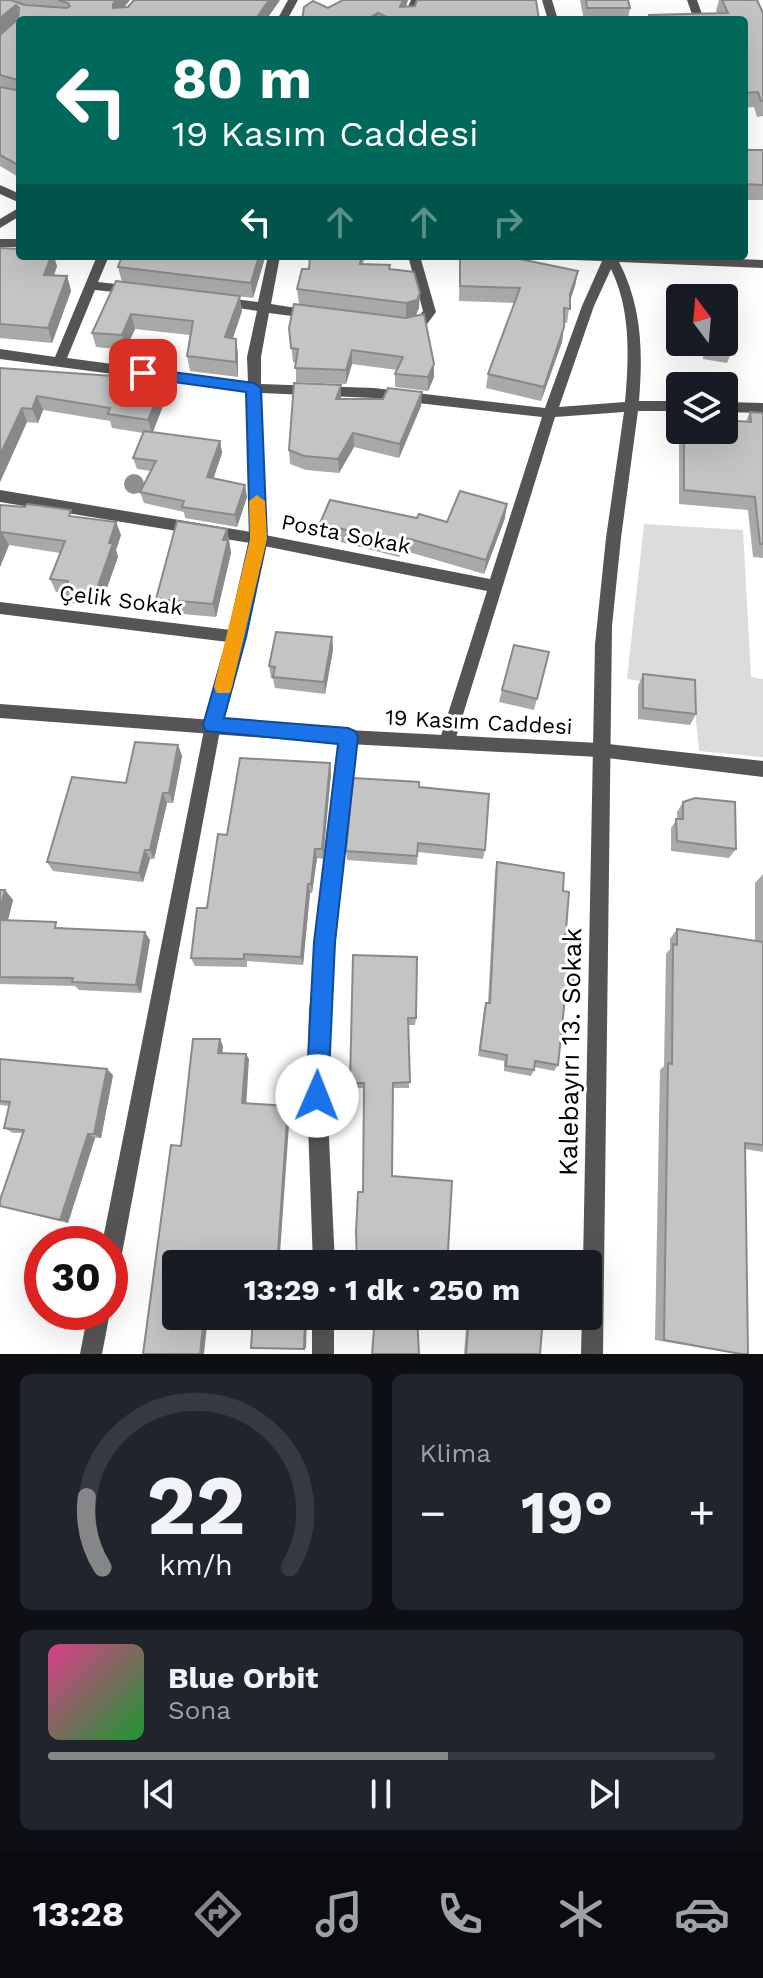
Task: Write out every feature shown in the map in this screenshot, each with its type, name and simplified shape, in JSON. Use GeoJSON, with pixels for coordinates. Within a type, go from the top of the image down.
{"type":"FeatureCollection","features":[{"type":"Feature","properties":{"kind":"street"},"geometry":{"type":"LineString","coordinates":[[59,362],[101,260]]}},
{"type":"Feature","properties":{"kind":"street"},"geometry":{"type":"LineString","coordinates":[[116,1226],[213,725],[237,637],[258,539],[255,344],[273,260]]}},
{"type":"Feature","properties":{"kind":"street"},"geometry":{"type":"LineString","coordinates":[[394,325],[415,324],[428,317],[430,312],[415,260]]}},
{"type":"Feature","properties":{"kind":"street"},"geometry":{"type":"LineString","coordinates":[[447,742],[550,413],[588,306],[608,260]]}},
{"type":"Feature","properties":{"kind":"street","name":"Kalebayırı 13. Sokak"},"geometry":{"type":"LineString","coordinates":[[592,1354],[599,750],[604,630],[632,406],[632,316],[622,276],[612,260]]}},
{"type":"Feature","properties":{"kind":"street"},"geometry":{"type":"LineString","coordinates":[[686,260],[763,264]]}},
{"type":"Feature","properties":{"kind":"street"},"geometry":{"type":"LineString","coordinates":[[90,285],[153,292]]}},
{"type":"Feature","properties":{"kind":"street"},"geometry":{"type":"LineString","coordinates":[[200,298],[325,317]]}},
{"type":"Feature","properties":{"kind":"street"},"geometry":{"type":"LineString","coordinates":[[0,354],[254,388],[374,393],[550,413],[666,406]]}},
{"type":"Feature","properties":{"kind":"street"},"geometry":{"type":"LineString","coordinates":[[738,407],[763,408]]}},
{"type":"Feature","properties":{"kind":"street","name":"Posta Sokak"},"geometry":{"type":"LineString","coordinates":[[0,496],[258,539],[494,586]]}},
{"type":"Feature","properties":{"kind":"street","name":"Çelik Sokak"},"geometry":{"type":"LineString","coordinates":[[0,608],[237,637]]}},
{"type":"Feature","properties":{"kind":"street","name":"19 Kasım Caddesi"},"geometry":{"type":"LineString","coordinates":[[0,711],[348,737],[599,750],[763,769]]}},
{"type":"Feature","properties":{"kind":"street"},"geometry":{"type":"LineString","coordinates":[[323,1250],[317,1096],[319,1010],[348,737]]}},
{"type":"Feature","properties":{"kind":"street"},"geometry":{"type":"LineString","coordinates":[[91,1354],[96,1330]]}},
{"type":"Feature","properties":{"kind":"street"},"geometry":{"type":"LineString","coordinates":[[323,1330],[323,1354]]}},
{"type":"Feature","properties":{"kind":"shaded area"},"geometry":{"type":"Polygon","coordinates":[[[644,524],[743,530],[751,677],[763,679],[763,757],[699,751],[693,689],[627,679],[644,524]]]}},
{"type":"Feature","properties":{"kind":"building"},"geometry":{"type":"Polygon","coordinates":[[[0,0],[67,8],[70,6],[68,3],[58,0],[116,0],[113,8],[128,7],[134,0],[269,0],[258,16],[18,16],[16,5],[0,18],[0,0]]]}},
{"type":"Feature","properties":{"kind":"building"},"geometry":{"type":"Polygon","coordinates":[[[343,0],[403,0],[400,7],[415,6],[417,0],[536,0],[538,16],[384,16],[378,13],[373,16],[303,16],[304,7],[313,1],[328,8],[343,0]]]}},
{"type":"Feature","properties":{"kind":"building"},"geometry":{"type":"Polygon","coordinates":[[[586,0],[628,0],[630,8],[587,8],[586,0]]]}},
{"type":"Feature","properties":{"kind":"building"},"geometry":{"type":"Polygon","coordinates":[[[722,0],[757,0],[763,13],[763,101],[758,92],[748,93],[748,16],[649,15],[728,13],[722,0]]]}},
{"type":"Feature","properties":{"kind":"building"},"geometry":{"type":"Polygon","coordinates":[[[16,21],[16,79],[0,75],[0,35],[16,21]]]}},
{"type":"Feature","properties":{"kind":"building"},"geometry":{"type":"Polygon","coordinates":[[[0,87],[15,90],[16,164],[0,155],[0,87]]]}},
{"type":"Feature","properties":{"kind":"building"},"geometry":{"type":"Polygon","coordinates":[[[748,150],[763,150],[763,185],[748,184],[748,150]]]}},
{"type":"Feature","properties":{"kind":"building"},"geometry":{"type":"Polygon","coordinates":[[[0,248],[16,249],[16,260],[50,260],[44,275],[67,276],[48,328],[0,324],[0,248]]]}},
{"type":"Feature","properties":{"kind":"building"},"geometry":{"type":"Polygon","coordinates":[[[121,260],[258,260],[251,283],[118,267],[121,260]]]}},
{"type":"Feature","properties":{"kind":"building"},"geometry":{"type":"Polygon","coordinates":[[[310,260],[361,260],[360,264],[390,265],[389,269],[414,272],[420,293],[417,300],[406,303],[297,289],[302,269],[309,269],[310,260]]]}},
{"type":"Feature","properties":{"kind":"building"},"geometry":{"type":"Polygon","coordinates":[[[460,260],[524,260],[578,271],[570,294],[570,309],[564,308],[564,327],[544,387],[488,374],[520,288],[460,286],[460,260]]]}},
{"type":"Feature","properties":{"kind":"building"},"geometry":{"type":"Polygon","coordinates":[[[116,281],[240,296],[225,337],[236,339],[236,362],[187,356],[193,321],[131,314],[122,335],[92,333],[116,281]]]}},
{"type":"Feature","properties":{"kind":"building"},"geometry":{"type":"Polygon","coordinates":[[[294,304],[406,318],[424,314],[434,364],[428,377],[395,374],[403,357],[352,350],[346,370],[295,368],[298,349],[291,348],[289,328],[294,304]]]}},
{"type":"Feature","properties":{"kind":"building"},"geometry":{"type":"Polygon","coordinates":[[[0,368],[113,376],[163,384],[148,420],[108,414],[110,408],[37,396],[32,409],[22,408],[0,455],[0,368]]]}},
{"type":"Feature","properties":{"kind":"building"},"geometry":{"type":"Polygon","coordinates":[[[294,383],[341,385],[336,399],[383,399],[388,388],[422,392],[400,444],[353,433],[338,459],[304,456],[289,450],[294,383]]]}},
{"type":"Feature","properties":{"kind":"building"},"geometry":{"type":"Polygon","coordinates":[[[750,412],[763,413],[763,544],[760,544],[755,497],[684,490],[684,444],[738,444],[738,421],[751,422],[750,412]]]}},
{"type":"Feature","properties":{"kind":"building"},"geometry":{"type":"Polygon","coordinates":[[[144,431],[220,441],[207,477],[245,485],[235,515],[182,507],[184,501],[140,492],[156,461],[133,458],[144,431]]]}},
{"type":"Feature","properties":{"kind":"building"},"geometry":{"type":"Polygon","coordinates":[[[460,491],[507,504],[486,560],[402,537],[399,544],[320,523],[330,500],[417,518],[419,514],[447,522],[460,491]]]}},
{"type":"Feature","properties":{"kind":"building"},"geometry":{"type":"Polygon","coordinates":[[[27,504],[71,510],[69,516],[116,522],[109,543],[113,543],[95,594],[64,591],[68,581],[50,579],[65,541],[2,532],[0,538],[0,505],[25,507],[27,504]]]}},
{"type":"Feature","properties":{"kind":"building"},"geometry":{"type":"Polygon","coordinates":[[[177,521],[227,529],[223,540],[228,540],[213,604],[156,599],[177,521]]]}},
{"type":"Feature","properties":{"kind":"building"},"geometry":{"type":"Polygon","coordinates":[[[276,632],[332,637],[324,682],[273,677],[275,667],[269,666],[276,632]]]}},
{"type":"Feature","properties":{"kind":"building"},"geometry":{"type":"Polygon","coordinates":[[[514,645],[549,652],[537,699],[502,690],[514,645]]]}},
{"type":"Feature","properties":{"kind":"building"},"geometry":{"type":"Polygon","coordinates":[[[643,674],[695,680],[696,714],[643,708],[643,674]]]}},
{"type":"Feature","properties":{"kind":"building"},"geometry":{"type":"Polygon","coordinates":[[[135,742],[178,745],[169,793],[163,793],[150,850],[145,850],[139,873],[47,862],[72,777],[126,783],[135,742]]]}},
{"type":"Feature","properties":{"kind":"building"},"geometry":{"type":"Polygon","coordinates":[[[240,758],[330,763],[322,849],[315,849],[311,884],[308,884],[301,957],[244,954],[244,959],[191,958],[197,908],[207,908],[218,834],[227,835],[240,758]]]}},
{"type":"Feature","properties":{"kind":"building"},"geometry":{"type":"Polygon","coordinates":[[[353,778],[419,782],[419,787],[489,794],[485,850],[418,843],[417,856],[346,851],[353,778]]]}},
{"type":"Feature","properties":{"kind":"building"},"geometry":{"type":"Polygon","coordinates":[[[695,798],[735,802],[736,849],[677,841],[676,819],[683,819],[683,802],[695,798]]]}},
{"type":"Feature","properties":{"kind":"building"},"geometry":{"type":"Polygon","coordinates":[[[497,862],[564,873],[563,891],[569,892],[565,942],[575,944],[573,989],[566,988],[558,1065],[535,1061],[534,1070],[506,1066],[507,1055],[480,1050],[486,1003],[490,1003],[497,862]]]}},
{"type":"Feature","properties":{"kind":"building"},"geometry":{"type":"Polygon","coordinates":[[[0,890],[5,890],[0,909],[0,890]]]}},
{"type":"Feature","properties":{"kind":"building"},"geometry":{"type":"Polygon","coordinates":[[[0,920],[56,922],[55,928],[145,932],[136,985],[72,982],[73,978],[0,977],[0,920]]]}},
{"type":"Feature","properties":{"kind":"building"},"geometry":{"type":"Polygon","coordinates":[[[677,929],[763,942],[763,1145],[745,1143],[748,1354],[664,1340],[668,1063],[672,1064],[673,944],[677,945],[677,929]]]}},
{"type":"Feature","properties":{"kind":"building"},"geometry":{"type":"Polygon","coordinates":[[[353,955],[417,957],[416,1018],[408,1018],[410,1082],[393,1083],[392,1176],[452,1181],[448,1250],[357,1250],[358,1192],[363,1192],[364,1083],[350,1083],[353,955]]]}},
{"type":"Feature","properties":{"kind":"building"},"geometry":{"type":"Polygon","coordinates":[[[193,1039],[220,1039],[218,1053],[246,1054],[242,1103],[288,1106],[278,1250],[162,1250],[162,1330],[203,1330],[200,1354],[143,1354],[171,1145],[181,1146],[193,1039]]]}},
{"type":"Feature","properties":{"kind":"building"},"geometry":{"type":"Polygon","coordinates":[[[0,1059],[107,1069],[94,1134],[88,1134],[60,1220],[0,1206],[24,1130],[4,1128],[10,1102],[0,1101],[0,1059]]]}},
{"type":"Feature","properties":{"kind":"building"},"geometry":{"type":"Polygon","coordinates":[[[252,1330],[305,1330],[304,1349],[251,1348],[252,1330]]]}},
{"type":"Feature","properties":{"kind":"building"},"geometry":{"type":"Polygon","coordinates":[[[374,1330],[418,1330],[419,1354],[372,1354],[374,1330]]]}},
{"type":"Feature","properties":{"kind":"building"},"geometry":{"type":"Polygon","coordinates":[[[468,1330],[542,1330],[540,1354],[466,1354],[468,1330]]]}},
{"type":"Feature","properties":{"kind":"slow traffic"},"geometry":{"type":"LineString","coordinates":[[223,687],[258,539],[257,501]]}},
{"type":"Feature","properties":{"kind":"route"},"geometry":{"type":"LineString","coordinates":[[143,373],[254,388],[258,539],[237,637],[213,725],[348,737],[324,942],[317,1096]]}}]}
